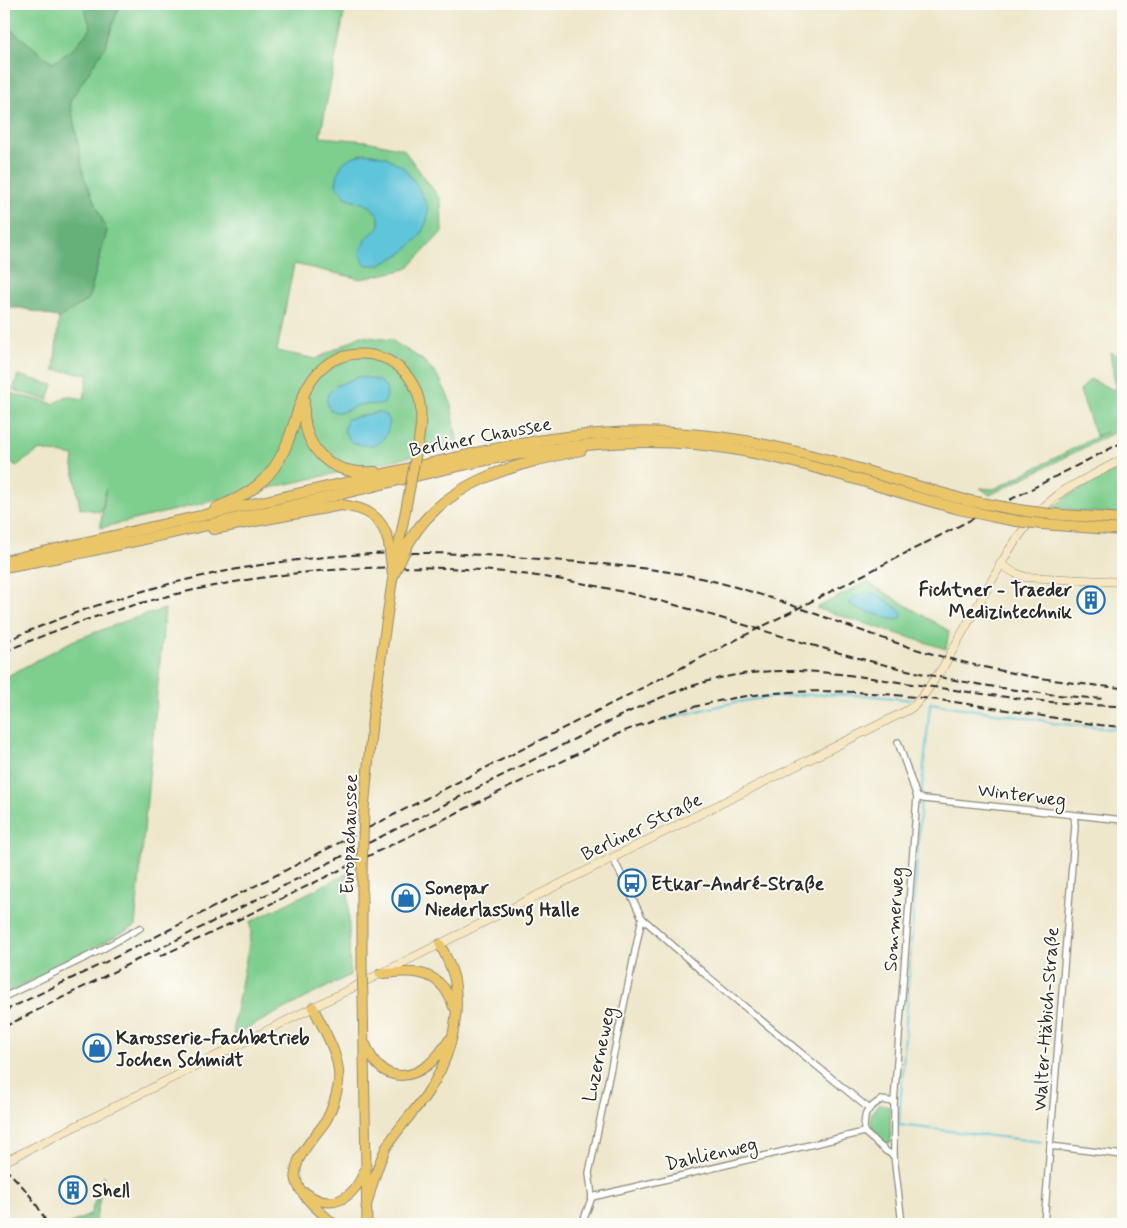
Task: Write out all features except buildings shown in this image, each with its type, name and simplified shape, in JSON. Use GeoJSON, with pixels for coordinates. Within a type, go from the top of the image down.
{"type":"FeatureCollection","features":[{"type":"Feature","properties":{"kind":"highway"},"geometry":{"type":"LineString","coordinates":[[309,384],[304,400],[303,417],[308,436],[317,452],[329,462],[356,472],[401,470]]}},
{"type":"Feature","properties":{"kind":"highway"},"geometry":{"type":"LineString","coordinates":[[182,520],[242,496],[261,484],[275,466],[287,445],[302,396],[309,384]]}},
{"type":"Feature","properties":{"kind":"highway","name":"Berliner Chaussee"},"geometry":{"type":"LineString","coordinates":[[4,561],[495,449],[568,437],[627,434],[680,435],[745,441],[786,450],[966,500],[1049,514],[1123,519]]}},
{"type":"Feature","properties":{"kind":"highway"},"geometry":{"type":"LineString","coordinates":[[393,576],[399,544],[415,533],[445,500],[484,478],[514,466],[616,443]]}},
{"type":"Feature","properties":{"kind":"highway","name":"Berliner Chaussee"},"geometry":{"type":"LineString","coordinates":[[4,568],[76,554],[516,453],[569,446],[616,443],[672,443],[743,451],[800,464],[959,510],[1017,521],[1123,530]]}},
{"type":"Feature","properties":{"kind":"highway"},"geometry":{"type":"LineString","coordinates":[[169,533],[231,527],[341,505],[367,511],[378,520],[386,532],[399,544]]}},
{"type":"Feature","properties":{"kind":"highway"},"geometry":{"type":"LineString","coordinates":[[393,576],[399,544]]}},
{"type":"Feature","properties":{"kind":"main road"},"geometry":{"type":"LineString","coordinates":[[309,384],[326,365],[339,358],[354,354],[383,357],[395,364],[409,378],[419,399],[420,429],[399,544]]}},
{"type":"Feature","properties":{"kind":"main road","name":"Europachaussee"},"geometry":{"type":"LineString","coordinates":[[366,1224],[362,970],[364,809],[372,713],[393,576]]}},
{"type":"Feature","properties":{"kind":"main road"},"geometry":{"type":"LineString","coordinates":[[366,1207],[381,1158],[388,1145],[433,1084],[448,1051],[455,1020],[455,983],[451,967],[440,944]]}},
{"type":"Feature","properties":{"kind":"main road"},"geometry":{"type":"LineString","coordinates":[[380,974],[419,973],[435,979],[441,984],[451,999],[455,1020]]}},
{"type":"Feature","properties":{"kind":"main road"},"geometry":{"type":"LineString","coordinates":[[313,1007],[334,1052],[338,1068],[338,1085],[334,1104],[326,1119],[302,1152],[295,1175],[298,1187],[308,1200],[334,1224]]}},
{"type":"Feature","properties":{"kind":"main road"},"geometry":{"type":"LineString","coordinates":[[363,1037],[376,1065],[393,1075],[404,1075],[418,1071],[430,1063],[451,1038]]}},
{"type":"Feature","properties":{"kind":"main road"},"geometry":{"type":"LineString","coordinates":[[298,1187],[320,1201],[333,1202],[340,1200],[356,1188],[366,1167]]}},
{"type":"Feature","properties":{"kind":"street","name":"Berliner Straße"},"geometry":{"type":"LineString","coordinates":[[4,1162],[890,720],[915,705],[926,694],[1000,564],[1024,526],[1044,505],[1069,487],[1123,459]]}},
{"type":"Feature","properties":{"kind":"street"},"geometry":{"type":"LineString","coordinates":[[1000,564],[1017,574],[1028,577],[1123,582]]}},
{"type":"Feature","properties":{"kind":"street","name":"Sommerweg"},"geometry":{"type":"LineString","coordinates":[[898,742],[920,798],[894,1102],[894,1156],[902,1224]]}},
{"type":"Feature","properties":{"kind":"street","name":"Winterweg"},"geometry":{"type":"LineString","coordinates":[[920,798],[1123,820]]}},
{"type":"Feature","properties":{"kind":"street","name":"Walter-Häbich-Straße"},"geometry":{"type":"LineString","coordinates":[[1044,1224],[1075,826],[1074,815]]}},
{"type":"Feature","properties":{"kind":"street"},"geometry":{"type":"LineString","coordinates":[[613,858],[642,918],[706,975],[868,1108]]}},
{"type":"Feature","properties":{"kind":"street","name":"Luzerneweg"},"geometry":{"type":"LineString","coordinates":[[592,1197],[589,1173],[642,918]]}},
{"type":"Feature","properties":{"kind":"street"},"geometry":{"type":"LineString","coordinates":[[4,997],[97,952],[140,928]]}},
{"type":"Feature","properties":{"kind":"street"},"geometry":{"type":"LineString","coordinates":[[894,1102],[881,1100],[868,1108],[864,1117],[864,1132],[894,1156]]}},
{"type":"Feature","properties":{"kind":"street","name":"Dahlienweg"},"geometry":{"type":"LineString","coordinates":[[592,1197],[864,1132]]}},
{"type":"Feature","properties":{"kind":"street"},"geometry":{"type":"LineString","coordinates":[[1050,1146],[1123,1155]]}},
{"type":"Feature","properties":{"kind":"street"},"geometry":{"type":"LineString","coordinates":[[582,1224],[592,1197]]}},
{"type":"Feature","properties":{"kind":"green space"},"geometry":{"type":"Polygon","coordinates":[[[4,4],[83,4],[91,28],[72,50],[53,63],[11,30],[4,31],[4,4]]]}},
{"type":"Feature","properties":{"kind":"green space"},"geometry":{"type":"Polygon","coordinates":[[[83,4],[120,4],[105,47],[70,101],[84,177],[107,231],[88,300],[59,318],[21,308],[4,308],[4,31],[11,30],[53,63],[72,50],[91,28],[83,4]]]}},
{"type":"Feature","properties":{"kind":"green space"},"geometry":{"type":"Polygon","coordinates":[[[120,4],[346,4],[320,137],[366,141],[403,149],[441,200],[442,232],[407,269],[361,279],[294,264],[277,351],[316,359],[361,336],[391,340],[423,360],[440,379],[451,403],[458,446],[100,528],[106,489],[101,512],[80,508],[73,466],[74,456],[40,450],[16,466],[4,457],[4,436],[10,410],[4,408],[4,389],[14,394],[54,404],[66,396],[84,399],[88,374],[54,370],[59,318],[88,300],[107,231],[84,177],[70,100],[105,47],[120,4]]]}},
{"type":"Feature","properties":{"kind":"green space"},"geometry":{"type":"Polygon","coordinates":[[[1110,352],[1123,357],[1123,428],[990,495],[980,488],[994,489],[1106,432],[1096,436],[1080,391],[1090,379],[1116,391],[1110,352]]]}},
{"type":"Feature","properties":{"kind":"green space"},"geometry":{"type":"Polygon","coordinates":[[[18,375],[53,385],[48,400],[13,390],[18,375]]]}},
{"type":"Feature","properties":{"kind":"green space"},"geometry":{"type":"Polygon","coordinates":[[[1123,466],[1123,514],[1052,508],[1069,495],[1123,466]]]}},
{"type":"Feature","properties":{"kind":"green space"},"geometry":{"type":"Polygon","coordinates":[[[867,582],[949,631],[946,649],[816,608],[867,582]]]}},
{"type":"Feature","properties":{"kind":"green space"},"geometry":{"type":"Polygon","coordinates":[[[165,609],[135,926],[4,993],[4,678],[72,641],[131,619],[165,609]]]}},
{"type":"Feature","properties":{"kind":"green space"},"geometry":{"type":"Polygon","coordinates":[[[348,873],[350,975],[234,1035],[233,1027],[251,933],[250,922],[348,873]]]}},
{"type":"Feature","properties":{"kind":"green space"},"geometry":{"type":"Polygon","coordinates":[[[881,1104],[889,1107],[890,1111],[891,1142],[886,1144],[874,1130],[871,1118],[875,1107],[881,1104]]]}},
{"type":"Feature","properties":{"kind":"green space"},"geometry":{"type":"Polygon","coordinates":[[[104,1175],[95,1224],[69,1224],[90,1215],[104,1175]]]}},
{"type":"Feature","properties":{"kind":"water"},"geometry":{"type":"Polygon","coordinates":[[[367,153],[386,157],[403,167],[417,185],[428,208],[427,221],[420,236],[404,252],[380,265],[365,265],[360,253],[366,238],[379,228],[379,216],[370,206],[345,197],[336,185],[339,171],[344,162],[367,153]]]}},
{"type":"Feature","properties":{"kind":"water"},"geometry":{"type":"Polygon","coordinates":[[[358,377],[376,380],[385,386],[387,391],[384,404],[360,405],[342,412],[329,409],[328,393],[338,385],[358,377]]]}},
{"type":"Feature","properties":{"kind":"water"},"geometry":{"type":"Polygon","coordinates":[[[379,412],[387,416],[390,422],[385,437],[377,444],[372,445],[351,442],[344,431],[347,419],[379,412]]]}},
{"type":"Feature","properties":{"kind":"water"},"geometry":{"type":"Polygon","coordinates":[[[866,592],[881,597],[895,607],[903,614],[900,619],[895,620],[857,609],[850,604],[851,599],[866,592]]]}},
{"type":"Feature","properties":{"kind":"waterway"},"geometry":{"type":"LineString","coordinates":[[667,719],[729,704],[781,696],[846,695],[911,700]]}},
{"type":"Feature","properties":{"kind":"waterway"},"geometry":{"type":"LineString","coordinates":[[930,703],[1052,723],[1123,730]]}},
{"type":"Feature","properties":{"kind":"waterway"},"geometry":{"type":"LineString","coordinates":[[921,796],[930,705]]}},
{"type":"Feature","properties":{"kind":"waterway"},"geometry":{"type":"LineString","coordinates":[[921,800],[899,1125],[1042,1142]]}},
{"type":"Feature","properties":{"kind":"railway"},"geometry":{"type":"LineString","coordinates":[[4,1011],[114,958],[1123,442]]}},
{"type":"Feature","properties":{"kind":"railway"},"geometry":{"type":"LineString","coordinates":[[4,642],[92,607],[184,580],[231,570],[325,557],[394,553],[462,554],[613,565],[697,577],[741,588],[903,645],[957,661],[1040,678],[1123,688]]}},
{"type":"Feature","properties":{"kind":"railway"},"geometry":{"type":"LineString","coordinates":[[4,652],[79,622],[156,599],[235,582],[315,571],[396,567],[477,570],[557,579],[636,595],[841,653],[928,675],[1016,690],[1105,699]]}},
{"type":"Feature","properties":{"kind":"railway"},"geometry":{"type":"LineString","coordinates":[[4,1027],[618,717],[694,685],[743,674],[804,671],[1041,701],[1123,706]]}},
{"type":"Feature","properties":{"kind":"railway"},"geometry":{"type":"LineString","coordinates":[[160,956],[203,937],[620,733],[667,715],[714,702],[747,696],[791,692],[836,691],[924,698],[1123,727]]}},
{"type":"Feature","properties":{"kind":"railway"},"geometry":{"type":"LineString","coordinates":[[4,1168],[17,1180],[39,1208],[47,1224]]}},
{"type":"Feature","properties":{"kind":"place","name":"Fichtner - Traeder Medizintechnik"},"geometry":{"type":"Point","coordinates":[1091,600]}},
{"type":"Feature","properties":{"kind":"place","name":"Etkar-André-Straße"},"geometry":{"type":"Point","coordinates":[632,883]}},
{"type":"Feature","properties":{"kind":"place","name":"Sonepar Niederlassung Halle"},"geometry":{"type":"Point","coordinates":[406,898]}},
{"type":"Feature","properties":{"kind":"place","name":"Karosserie-Fachbetrieb Jochen Schmidt"},"geometry":{"type":"Point","coordinates":[97,1048]}},
{"type":"Feature","properties":{"kind":"place","name":"Shell"},"geometry":{"type":"Point","coordinates":[73,1190]}}]}
